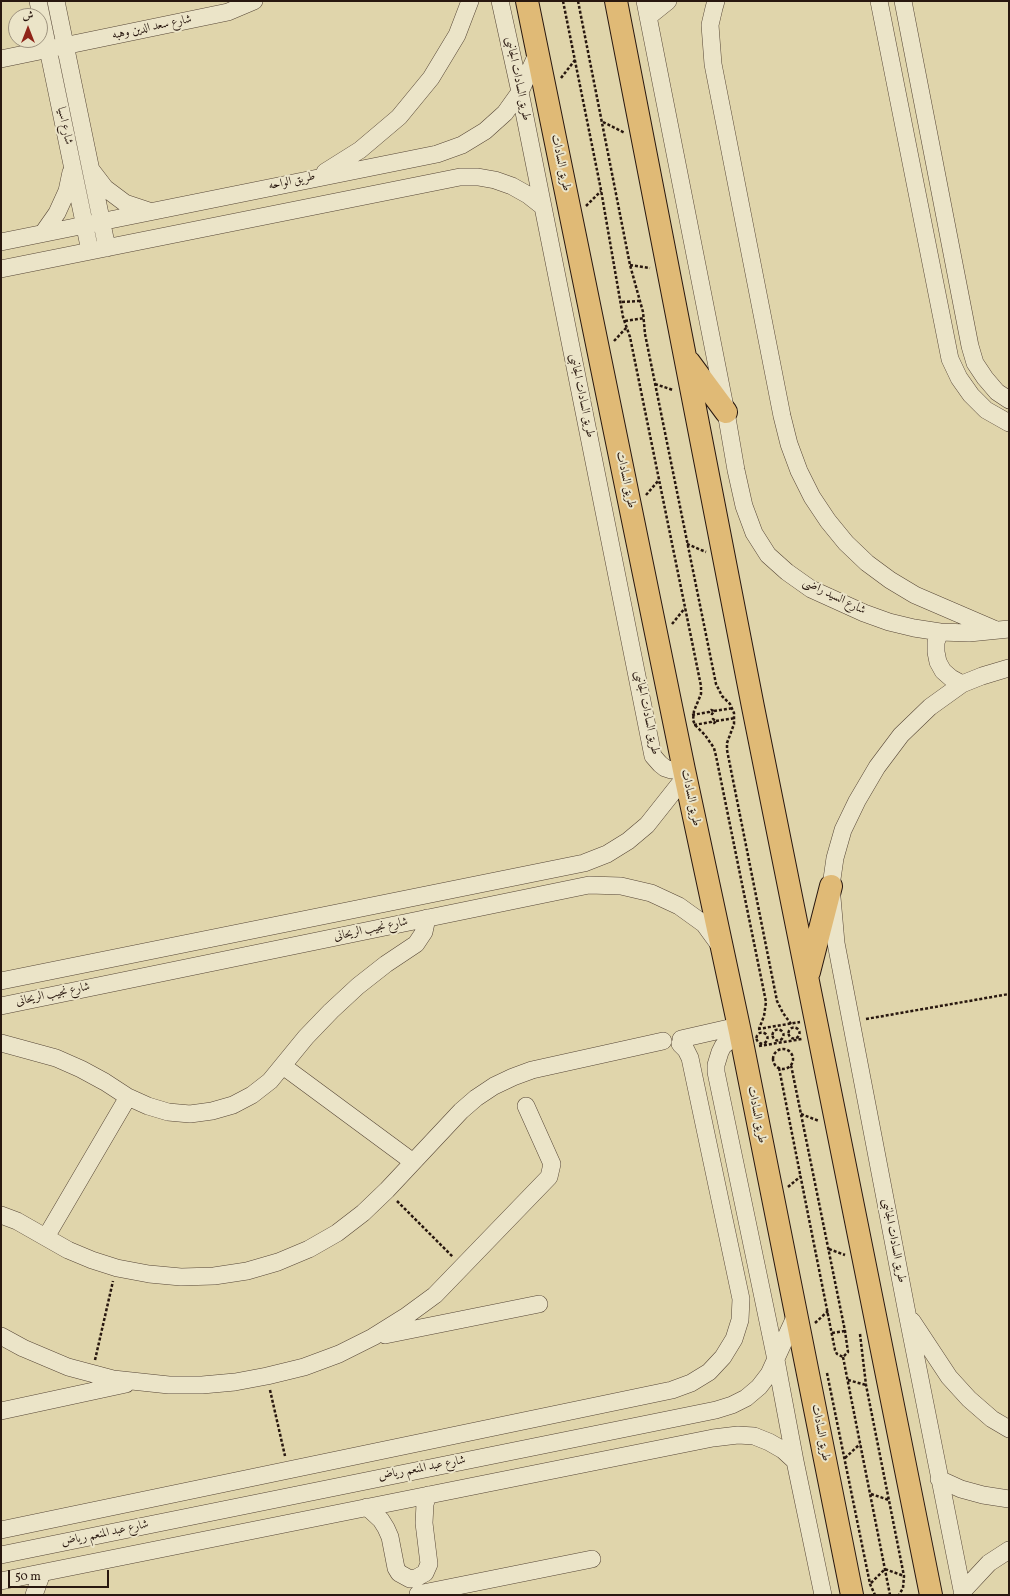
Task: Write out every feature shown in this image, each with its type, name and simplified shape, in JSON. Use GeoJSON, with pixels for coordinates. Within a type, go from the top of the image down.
{"type":"FeatureCollection","features":[{"type":"Feature","properties":{"kind":"main road","name":"طريق السادات"},"geometry":{"type":"LineString","coordinates":[[527,1],[722,948],[747,1029],[857,1590]]}},
{"type":"Feature","properties":{"kind":"main road"},"geometry":{"type":"LineString","coordinates":[[616,1],[807,977],[931,1595]]}},
{"type":"Feature","properties":{"kind":"main road"},"geometry":{"type":"LineString","coordinates":[[686,358],[726,412]]}},
{"type":"Feature","properties":{"kind":"main road"},"geometry":{"type":"LineString","coordinates":[[807,977],[831,886]]}},
{"type":"Feature","properties":{"kind":"main road"},"geometry":{"type":"LineString","coordinates":[[919,1595],[925,1584],[926,1571]]}},
{"type":"Feature","properties":{"kind":"street","name":"شارع اسيا"},"geometry":{"type":"LineString","coordinates":[[38,1],[90,251]]}},
{"type":"Feature","properties":{"kind":"street","name":"شارع اسيا"},"geometry":{"type":"LineString","coordinates":[[56,1],[107,248]]}},
{"type":"Feature","properties":{"kind":"street","name":"شارع سعد الدين وهبه"},"geometry":{"type":"LineString","coordinates":[[1,59],[228,12],[254,1]]}},
{"type":"Feature","properties":{"kind":"street"},"geometry":{"type":"LineString","coordinates":[[317,177],[360,150],[399,117],[431,78],[457,34],[470,1]]}},
{"type":"Feature","properties":{"kind":"street","name":"طريق السادات الجانبى"},"geometry":{"type":"LineString","coordinates":[[500,1],[520,92],[652,756],[665,768],[685,774]]}},
{"type":"Feature","properties":{"kind":"street"},"geometry":{"type":"LineString","coordinates":[[668,1],[647,9],[726,412]]}},
{"type":"Feature","properties":{"kind":"street"},"geometry":{"type":"LineString","coordinates":[[716,1],[710,25],[713,64],[782,416],[789,444],[799,471],[812,497],[828,521],[846,543],[867,563],[890,580],[915,595],[1004,630]]}},
{"type":"Feature","properties":{"kind":"street"},"geometry":{"type":"LineString","coordinates":[[879,1],[950,359],[959,378],[971,395],[986,410],[1009,423]]}},
{"type":"Feature","properties":{"kind":"street"},"geometry":{"type":"LineString","coordinates":[[903,1],[970,346],[976,363],[985,378],[997,392],[1009,400]]}},
{"type":"Feature","properties":{"kind":"street","name":"طريق الواحه"},"geometry":{"type":"LineString","coordinates":[[1,242],[437,154],[462,145],[485,131],[505,114],[520,92],[538,52]]}},
{"type":"Feature","properties":{"kind":"street"},"geometry":{"type":"LineString","coordinates":[[426,156],[431,182]]}},
{"type":"Feature","properties":{"kind":"street"},"geometry":{"type":"LineString","coordinates":[[43,233],[57,213],[67,191],[72,168]]}},
{"type":"Feature","properties":{"kind":"street"},"geometry":{"type":"LineString","coordinates":[[90,168],[105,188],[125,203],[149,211]]}},
{"type":"Feature","properties":{"kind":"street"},"geometry":{"type":"LineString","coordinates":[[1,269],[460,177],[478,177],[495,180],[512,186],[528,195],[542,206]]}},
{"type":"Feature","properties":{"kind":"street","name":"شارع السيد راضى"},"geometry":{"type":"LineString","coordinates":[[726,412],[744,506],[754,534],[768,555],[787,572],[811,588],[864,613],[889,622],[940,632],[969,633],[1004,630]]}},
{"type":"Feature","properties":{"kind":"street"},"geometry":{"type":"LineString","coordinates":[[940,632],[936,642],[938,662],[943,671],[951,678],[962,684]]}},
{"type":"Feature","properties":{"kind":"street"},"geometry":{"type":"LineString","coordinates":[[831,886],[835,858],[843,830],[857,801],[877,767],[901,735],[930,707],[962,684],[1009,668]]}},
{"type":"Feature","properties":{"kind":"street","name":"شارع نجيب الريحانى"},"geometry":{"type":"LineString","coordinates":[[1,981],[584,863],[607,854],[628,841],[648,824],[685,774]]}},
{"type":"Feature","properties":{"kind":"street"},"geometry":{"type":"LineString","coordinates":[[584,863],[589,885]]}},
{"type":"Feature","properties":{"kind":"street","name":"شارع نجيب الريحانى"},"geometry":{"type":"LineString","coordinates":[[1,1006],[589,885],[621,886],[651,893],[679,906],[704,924],[722,948]]}},
{"type":"Feature","properties":{"kind":"street","name":"طريق السادات الجانبى"},"geometry":{"type":"LineString","coordinates":[[831,886],[836,942],[962,1593]]}},
{"type":"Feature","properties":{"kind":"street"},"geometry":{"type":"LineString","coordinates":[[1,1043],[56,1058],[105,1082],[128,1097],[148,1106],[168,1112],[190,1114],[212,1111],[233,1105],[252,1095],[270,1081],[306,1037],[347,996],[386,964],[416,944],[424,932],[427,918]]}},
{"type":"Feature","properties":{"kind":"street"},"geometry":{"type":"LineString","coordinates":[[29,975],[34,999]]}},
{"type":"Feature","properties":{"kind":"street"},"geometry":{"type":"LineString","coordinates":[[1,1215],[17,1221],[92,1260],[116,1268],[149,1274],[181,1277],[214,1276],[247,1271],[278,1262],[309,1249],[337,1233],[364,1213],[461,1111],[476,1098],[494,1086],[512,1077],[532,1070],[663,1041],[666,1046],[676,1048],[681,1041],[747,1029]]}},
{"type":"Feature","properties":{"kind":"street"},"geometry":{"type":"LineString","coordinates":[[747,1029],[723,1046],[716,1065],[716,1072],[823,1595]]}},
{"type":"Feature","properties":{"kind":"street"},"geometry":{"type":"LineString","coordinates":[[1,1530],[672,1390],[691,1383],[709,1372],[724,1357],[734,1339],[740,1320],[742,1299],[690,1058],[681,1041]]}},
{"type":"Feature","properties":{"kind":"street"},"geometry":{"type":"LineString","coordinates":[[283,1066],[413,1162]]}},
{"type":"Feature","properties":{"kind":"street"},"geometry":{"type":"LineString","coordinates":[[46,1237],[128,1097]]}},
{"type":"Feature","properties":{"kind":"street"},"geometry":{"type":"LineString","coordinates":[[1,1336],[45,1358],[91,1374],[136,1382],[169,1385],[202,1385],[235,1382],[267,1376],[304,1366],[339,1354],[373,1337],[405,1317],[435,1295],[549,1177],[552,1164],[526,1106]]}},
{"type":"Feature","properties":{"kind":"street"},"geometry":{"type":"LineString","coordinates":[[435,1295],[441,1324]]}},
{"type":"Feature","properties":{"kind":"street"},"geometry":{"type":"LineString","coordinates":[[373,1337],[539,1304]]}},
{"type":"Feature","properties":{"kind":"street"},"geometry":{"type":"LineString","coordinates":[[907,1312],[949,1377],[969,1399],[992,1419],[1009,1429]]}},
{"type":"Feature","properties":{"kind":"street","name":"شارع عبد المنعم رياض"},"geometry":{"type":"LineString","coordinates":[[1,1555],[732,1405],[746,1398],[759,1387],[804,1320]]}},
{"type":"Feature","properties":{"kind":"street"},"geometry":{"type":"LineString","coordinates":[[91,1374],[93,1391]]}},
{"type":"Feature","properties":{"kind":"street"},"geometry":{"type":"LineString","coordinates":[[1,1411],[136,1382]]}},
{"type":"Feature","properties":{"kind":"street"},"geometry":{"type":"LineString","coordinates":[[707,1411],[713,1424],[713,1438]]}},
{"type":"Feature","properties":{"kind":"street"},"geometry":{"type":"LineString","coordinates":[[1,1581],[738,1434],[754,1436],[769,1442],[783,1450],[795,1461]]}},
{"type":"Feature","properties":{"kind":"street"},"geometry":{"type":"LineString","coordinates":[[939,1479],[960,1489],[983,1495],[1009,1498]]}},
{"type":"Feature","properties":{"kind":"street"},"geometry":{"type":"LineString","coordinates":[[418,1589],[429,1564],[424,1523],[425,1504],[428,1495]]}},
{"type":"Feature","properties":{"kind":"street"},"geometry":{"type":"LineString","coordinates":[[367,1508],[374,1513],[386,1528],[390,1537],[396,1568],[399,1573],[410,1579],[418,1589]]}},
{"type":"Feature","properties":{"kind":"street"},"geometry":{"type":"LineString","coordinates":[[184,1518],[190,1544]]}},
{"type":"Feature","properties":{"kind":"street"},"geometry":{"type":"LineString","coordinates":[[962,1593],[989,1563],[1009,1550]]}},
{"type":"Feature","properties":{"kind":"street"},"geometry":{"type":"LineString","coordinates":[[418,1589],[592,1559]]}},
{"type":"Feature","properties":{"kind":"street"},"geometry":{"type":"LineString","coordinates":[[34,1595],[42,1573]]}},
{"type":"Feature","properties":{"kind":"path"},"geometry":{"type":"LineString","coordinates":[[563,1],[601,190],[625,321],[630,337],[660,480],[701,686],[699,701],[692,716],[695,725],[714,748],[766,1002],[764,1016],[747,1029]]}},
{"type":"Feature","properties":{"kind":"path"},"geometry":{"type":"LineString","coordinates":[[578,1],[630,265],[644,318],[645,334],[716,684],[722,696],[732,708],[734,718],[728,736],[727,750],[777,1001],[791,1024]]}},
{"type":"Feature","properties":{"kind":"path"},"geometry":{"type":"LineString","coordinates":[[558,81],[575,60]]}},
{"type":"Feature","properties":{"kind":"path"},"geometry":{"type":"LineString","coordinates":[[602,122],[625,133]]}},
{"type":"Feature","properties":{"kind":"path"},"geometry":{"type":"LineString","coordinates":[[584,208],[601,190]]}},
{"type":"Feature","properties":{"kind":"path"},"geometry":{"type":"LineString","coordinates":[[630,265],[652,268]]}},
{"type":"Feature","properties":{"kind":"path"},"geometry":{"type":"LineString","coordinates":[[622,302],[639,301]]}},
{"type":"Feature","properties":{"kind":"path"},"geometry":{"type":"LineString","coordinates":[[625,321],[644,318]]}},
{"type":"Feature","properties":{"kind":"path"},"geometry":{"type":"LineString","coordinates":[[611,345],[627,327]]}},
{"type":"Feature","properties":{"kind":"path"},"geometry":{"type":"LineString","coordinates":[[655,384],[676,390]]}},
{"type":"Feature","properties":{"kind":"path"},"geometry":{"type":"LineString","coordinates":[[643,499],[660,480]]}},
{"type":"Feature","properties":{"kind":"path"},"geometry":{"type":"LineString","coordinates":[[687,544],[708,553]]}},
{"type":"Feature","properties":{"kind":"path"},"geometry":{"type":"LineString","coordinates":[[670,628],[686,608]]}},
{"type":"Feature","properties":{"kind":"path"},"geometry":{"type":"LineString","coordinates":[[688,716],[709,712],[712,714],[714,711],[738,707]]}},
{"type":"Feature","properties":{"kind":"path"},"geometry":{"type":"LineString","coordinates":[[690,726],[711,722],[714,724],[716,721],[740,717]]}},
{"type":"Feature","properties":{"kind":"path"},"geometry":{"type":"LineString","coordinates":[[851,1022],[1009,994]]}},
{"type":"Feature","properties":{"kind":"path"},"geometry":{"type":"LineString","coordinates":[[747,1029],[801,1022]]}},
{"type":"Feature","properties":{"kind":"path"},"geometry":{"type":"LineString","coordinates":[[776,1026],[777,1030]]}},
{"type":"Feature","properties":{"kind":"path"},"geometry":{"type":"LineString","coordinates":[[784,1034],[788,1033],[790,1029],[794,1027],[798,1029],[800,1034],[793,1038],[788,1033]]}},
{"type":"Feature","properties":{"kind":"path"},"geometry":{"type":"LineString","coordinates":[[777,1030],[784,1034]]}},
{"type":"Feature","properties":{"kind":"path"},"geometry":{"type":"LineString","coordinates":[[768,1037],[772,1036],[777,1030]]}},
{"type":"Feature","properties":{"kind":"path"},"geometry":{"type":"LineString","coordinates":[[760,1032],[765,1033],[768,1037],[767,1042],[765,1043],[760,1043],[757,1039],[760,1032]]}},
{"type":"Feature","properties":{"kind":"path"},"geometry":{"type":"LineString","coordinates":[[781,1050],[780,1042],[784,1034]]}},
{"type":"Feature","properties":{"kind":"path"},"geometry":{"type":"LineString","coordinates":[[772,1036],[775,1040],[780,1042]]}},
{"type":"Feature","properties":{"kind":"path"},"geometry":{"type":"LineString","coordinates":[[755,1047],[804,1039]]}},
{"type":"Feature","properties":{"kind":"path"},"geometry":{"type":"LineString","coordinates":[[781,1050],[788,1051],[791,1054],[792,1062],[790,1065],[845,1332],[848,1352],[843,1357],[837,1354],[832,1333],[779,1068],[774,1062],[773,1058],[777,1052],[781,1050]]}},
{"type":"Feature","properties":{"kind":"path"},"geometry":{"type":"LineString","coordinates":[[779,1068],[785,1069],[790,1065]]}},
{"type":"Feature","properties":{"kind":"path"},"geometry":{"type":"LineString","coordinates":[[800,1114],[820,1121]]}},
{"type":"Feature","properties":{"kind":"path"},"geometry":{"type":"LineString","coordinates":[[784,1189],[801,1176]]}},
{"type":"Feature","properties":{"kind":"path"},"geometry":{"type":"LineString","coordinates":[[387,1190],[463,1267]]}},
{"type":"Feature","properties":{"kind":"path"},"geometry":{"type":"LineString","coordinates":[[828,1249],[846,1255]]}},
{"type":"Feature","properties":{"kind":"path"},"geometry":{"type":"LineString","coordinates":[[91,1374],[116,1268]]}},
{"type":"Feature","properties":{"kind":"path"},"geometry":{"type":"LineString","coordinates":[[804,1320],[828,1311]]}},
{"type":"Feature","properties":{"kind":"path"},"geometry":{"type":"LineString","coordinates":[[832,1333],[845,1332]]}},
{"type":"Feature","properties":{"kind":"path"},"geometry":{"type":"LineString","coordinates":[[843,1357],[890,1595]]}},
{"type":"Feature","properties":{"kind":"path"},"geometry":{"type":"LineString","coordinates":[[267,1376],[288,1470]]}},
{"type":"Feature","properties":{"kind":"path"},"geometry":{"type":"LineString","coordinates":[[848,1379],[866,1386]]}},
{"type":"Feature","properties":{"kind":"path"},"geometry":{"type":"LineString","coordinates":[[845,1458],[860,1444]]}},
{"type":"Feature","properties":{"kind":"path"},"geometry":{"type":"LineString","coordinates":[[870,1494],[889,1501]]}},
{"type":"Feature","properties":{"kind":"path"},"geometry":{"type":"LineString","coordinates":[[857,1590],[885,1569]]}},
{"type":"Feature","properties":{"kind":"path"},"geometry":{"type":"LineString","coordinates":[[885,1569],[904,1576]]}}]}
